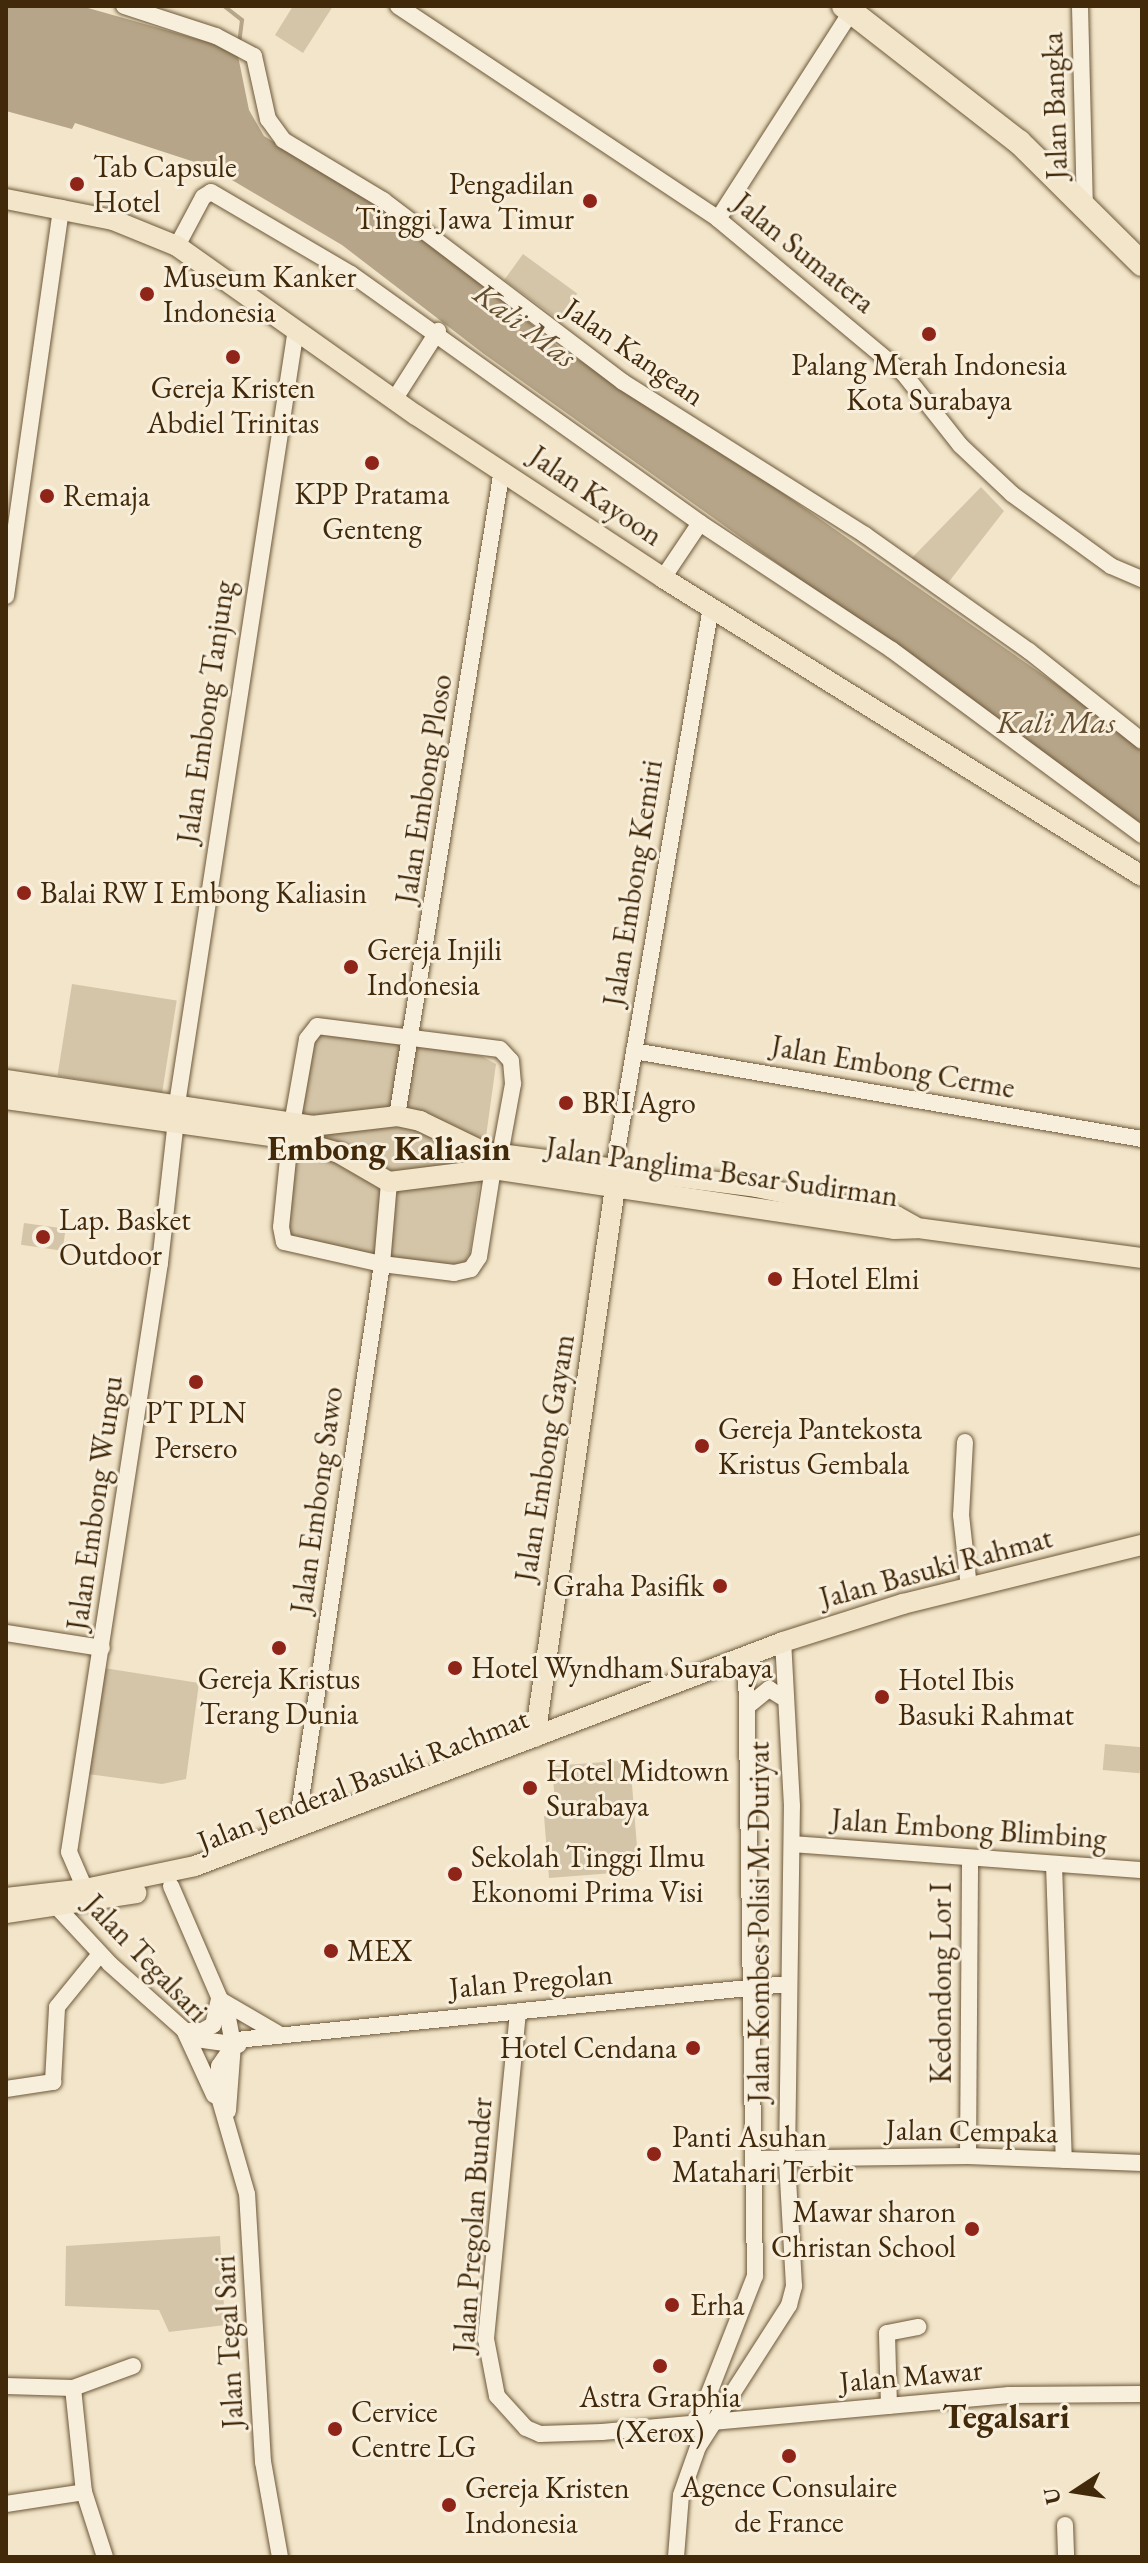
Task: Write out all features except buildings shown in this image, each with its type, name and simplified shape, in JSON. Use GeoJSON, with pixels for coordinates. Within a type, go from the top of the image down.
{"type":"FeatureCollection","features":[{"type":"Feature","properties":{"kind":"highway"},"geometry":{"type":"LineString","coordinates":[[850,8],[1019,142],[1085,204],[1142,264]]}},
{"type":"Feature","properties":{"kind":"main road","name":"Jalan Kayoon"},"geometry":{"type":"LineString","coordinates":[[6,199],[122,223],[177,246],[394,400],[663,578],[1142,876]]}},
{"type":"Feature","properties":{"kind":"main road"},"geometry":{"type":"LineString","coordinates":[[6,1080],[176,1113],[291,1131],[397,1116]]}},
{"type":"Feature","properties":{"kind":"main road"},"geometry":{"type":"LineString","coordinates":[[6,1099],[176,1113]]}},
{"type":"Feature","properties":{"kind":"main road","name":"Jalan Panglima Besar Sudirman"},"geometry":{"type":"LineString","coordinates":[[397,1116],[496,1162],[614,1178],[894,1229],[917,1228],[1142,1258]]}},
{"type":"Feature","properties":{"kind":"main road"},"geometry":{"type":"LineString","coordinates":[[291,1131],[339,1153],[389,1182]]}},
{"type":"Feature","properties":{"kind":"main road","name":"Jalan Panglima Besar Sudirman"},"geometry":{"type":"LineString","coordinates":[[389,1182],[496,1162]]}},
{"type":"Feature","properties":{"kind":"main road","name":"Jalan Embong Gayam"},"geometry":{"type":"LineString","coordinates":[[535,1737],[614,1178]]}},
{"type":"Feature","properties":{"kind":"main road","name":"Jalan Basuki Rahmat"},"geometry":{"type":"LineString","coordinates":[[738,1660],[783,1642],[969,1588],[1142,1545]]}},
{"type":"Feature","properties":{"kind":"main road","name":"Jalan Jenderal Basuki Rachmat"},"geometry":{"type":"LineString","coordinates":[[6,1898],[85,1889],[195,1866],[738,1660]]}},
{"type":"Feature","properties":{"kind":"main road","name":"Jalan Jenderal Basuki Rachmat"},"geometry":{"type":"LineString","coordinates":[[6,1913],[58,1908],[171,1886],[468,1773],[738,1660]]}},
{"type":"Feature","properties":{"kind":"street","name":"Jalan Kangean"},"geometry":{"type":"LineString","coordinates":[[124,6],[254,56],[268,119],[283,140],[383,200],[623,382],[865,535],[1029,651],[1142,741]]}},
{"type":"Feature","properties":{"kind":"street","name":"Jalan Sumatera"},"geometry":{"type":"LineString","coordinates":[[398,6],[718,219],[904,374],[960,445],[1012,494],[1111,566],[1142,579]]}},
{"type":"Feature","properties":{"kind":"street","name":"Jalan Bangka"},"geometry":{"type":"LineString","coordinates":[[1080,6],[1085,204]]}},
{"type":"Feature","properties":{"kind":"street"},"geometry":{"type":"LineString","coordinates":[[718,219],[850,8]]}},
{"type":"Feature","properties":{"kind":"street"},"geometry":{"type":"LineString","coordinates":[[177,246],[203,197],[215,193],[438,331],[700,523],[892,650],[1142,835]]}},
{"type":"Feature","properties":{"kind":"street"},"geometry":{"type":"LineString","coordinates":[[6,596],[61,208]]}},
{"type":"Feature","properties":{"kind":"street","name":"Jalan Embong Tanjung"},"geometry":{"type":"LineString","coordinates":[[176,1113],[296,329]]}},
{"type":"Feature","properties":{"kind":"street"},"geometry":{"type":"LineString","coordinates":[[394,400],[438,331]]}},
{"type":"Feature","properties":{"kind":"street","name":"Jalan Embong Ploso"},"geometry":{"type":"LineString","coordinates":[[397,1116],[502,470]]}},
{"type":"Feature","properties":{"kind":"street"},"geometry":{"type":"LineString","coordinates":[[663,578],[700,523]]}},
{"type":"Feature","properties":{"kind":"street","name":"Jalan Embong Kemiri"},"geometry":{"type":"LineString","coordinates":[[614,1178],[711,607]]}},
{"type":"Feature","properties":{"kind":"street"},"geometry":{"type":"LineString","coordinates":[[326,1025],[508,1054],[513,1084],[479,1257],[471,1269],[454,1273],[390,1266],[284,1242],[291,1131],[310,1031],[326,1025]]}},
{"type":"Feature","properties":{"kind":"street","name":"Jalan Embong Cerme"},"geometry":{"type":"LineString","coordinates":[[634,1051],[1142,1139]]}},
{"type":"Feature","properties":{"kind":"street","name":"Jalan Embong Wungu"},"geometry":{"type":"LineString","coordinates":[[85,1889],[69,1852],[160,1263],[176,1113]]}},
{"type":"Feature","properties":{"kind":"street","name":"Jalan Embong Sawo"},"geometry":{"type":"LineString","coordinates":[[297,1825],[390,1266],[389,1182]]}},
{"type":"Feature","properties":{"kind":"street"},"geometry":{"type":"LineString","coordinates":[[965,1442],[961,1515],[969,1588]]}},
{"type":"Feature","properties":{"kind":"street"},"geometry":{"type":"LineString","coordinates":[[6,1633],[102,1648]]}},
{"type":"Feature","properties":{"kind":"street","name":"Jalan Kombes Polisi M. Duriyat"},"geometry":{"type":"LineString","coordinates":[[719,2421],[793,2296],[795,2239],[787,2160],[787,1984],[793,1844],[783,1642]]}},
{"type":"Feature","properties":{"kind":"street","name":"Jalan Kombes Polisi M. Duriyat"},"geometry":{"type":"LineString","coordinates":[[694,2424],[752,2293],[754,2159],[749,1705],[738,1660]]}},
{"type":"Feature","properties":{"kind":"street"},"geometry":{"type":"LineString","coordinates":[[749,1705],[769,1689],[785,1699]]}},
{"type":"Feature","properties":{"kind":"street","name":"Jalan Embong Blimbing"},"geometry":{"type":"LineString","coordinates":[[793,1844],[1142,1870]]}},
{"type":"Feature","properties":{"kind":"street","name":"Kedondong Lor I"},"geometry":{"type":"LineString","coordinates":[[968,2156],[970,1858]]}},
{"type":"Feature","properties":{"kind":"street"},"geometry":{"type":"LineString","coordinates":[[1054,1864],[1064,2160]]}},
{"type":"Feature","properties":{"kind":"street","name":"Jalan Tegalsari"},"geometry":{"type":"LineString","coordinates":[[171,1886],[239,2045]]}},
{"type":"Feature","properties":{"kind":"street","name":"Jalan Tegalsari"},"geometry":{"type":"LineString","coordinates":[[58,1908],[100,1954],[187,2034],[229,2125]]}},
{"type":"Feature","properties":{"kind":"street"},"geometry":{"type":"LineString","coordinates":[[6,2089],[53,2082],[57,2007],[100,1954]]}},
{"type":"Feature","properties":{"kind":"street","name":"Jalan Pregolan"},"geometry":{"type":"LineString","coordinates":[[187,2034],[239,2045],[279,2034],[518,2012],[750,1985],[787,1984]]}},
{"type":"Feature","properties":{"kind":"street"},"geometry":{"type":"LineString","coordinates":[[187,2034],[213,2025],[220,1998],[279,2034]]}},
{"type":"Feature","properties":{"kind":"street","name":"Jalan Pregolan Bunder"},"geometry":{"type":"LineString","coordinates":[[518,2012],[486,2339],[497,2396],[516,2421],[540,2434],[719,2421]]}},
{"type":"Feature","properties":{"kind":"street"},"geometry":{"type":"LineString","coordinates":[[229,2125],[231,2062],[239,2045]]}},
{"type":"Feature","properties":{"kind":"street"},"geometry":{"type":"LineString","coordinates":[[229,2125],[217,2076],[239,2045]]}},
{"type":"Feature","properties":{"kind":"street","name":"Jalan Tegal Sari"},"geometry":{"type":"LineString","coordinates":[[229,2125],[247,2194],[263,2462],[280,2557]]}},
{"type":"Feature","properties":{"kind":"street","name":"Jalan Cempaka"},"geometry":{"type":"LineString","coordinates":[[754,2159],[968,2156],[1142,2163]]}},
{"type":"Feature","properties":{"kind":"street"},"geometry":{"type":"LineString","coordinates":[[889,2406],[887,2333],[918,2327]]}},
{"type":"Feature","properties":{"kind":"street"},"geometry":{"type":"LineString","coordinates":[[7,2381],[73,2388],[133,2366]]}},
{"type":"Feature","properties":{"kind":"street"},"geometry":{"type":"LineString","coordinates":[[73,2388],[84,2492],[105,2557]]}},
{"type":"Feature","properties":{"kind":"street","name":"Jalan Mawar"},"geometry":{"type":"LineString","coordinates":[[719,2421],[1009,2395],[1142,2394]]}},
{"type":"Feature","properties":{"kind":"street"},"geometry":{"type":"LineString","coordinates":[[676,2557],[680,2504],[698,2447],[719,2421]]}},
{"type":"Feature","properties":{"kind":"street"},"geometry":{"type":"LineString","coordinates":[[694,2424],[698,2447]]}},
{"type":"Feature","properties":{"kind":"street"},"geometry":{"type":"LineString","coordinates":[[6,2504],[84,2492]]}},
{"type":"Feature","properties":{"kind":"street"},"geometry":{"type":"LineString","coordinates":[[1065,2525],[1066,2557]]}},
{"type":"Feature","properties":{"kind":"shaded area"},"geometry":{"type":"Polygon","coordinates":[[[293,6],[333,6],[303,53],[275,35],[293,6]]]}},
{"type":"Feature","properties":{"kind":"shaded area"},"geometry":{"type":"Polygon","coordinates":[[[523,254],[577,293],[558,319],[504,280],[523,254]]]}},
{"type":"Feature","properties":{"kind":"shaded area"},"geometry":{"type":"Polygon","coordinates":[[[981,487],[1004,511],[944,588],[906,564],[981,487]]]}},
{"type":"Feature","properties":{"kind":"shaded area"},"geometry":{"type":"Polygon","coordinates":[[[72,984],[177,1001],[162,1092],[57,1076],[72,984]]]}},
{"type":"Feature","properties":{"kind":"shaded area"},"geometry":{"type":"Polygon","coordinates":[[[322,1030],[481,1056],[496,1064],[470,1253],[462,1267],[293,1246],[283,1228],[308,1040],[322,1030]]]}},
{"type":"Feature","properties":{"kind":"shaded area","name":"Lap. Basket Outdoor"},"geometry":{"type":"Polygon","coordinates":[[[24,1223],[66,1229],[63,1251],[21,1245],[24,1223]]]}},
{"type":"Feature","properties":{"kind":"shaded area"},"geometry":{"type":"Polygon","coordinates":[[[104,1668],[199,1683],[186,1779],[162,1784],[88,1774],[104,1668]]]}},
{"type":"Feature","properties":{"kind":"shaded area"},"geometry":{"type":"Polygon","coordinates":[[[1105,1744],[1142,1747],[1140,1773],[1103,1770],[1105,1744]]]}},
{"type":"Feature","properties":{"kind":"shaded area"},"geometry":{"type":"Polygon","coordinates":[[[630,1760],[639,1871],[549,1878],[544,1816],[556,1814],[552,1766],[630,1760]]]}},
{"type":"Feature","properties":{"kind":"shaded area"},"geometry":{"type":"Polygon","coordinates":[[[220,2236],[225,2325],[169,2332],[159,2310],[65,2306],[66,2246],[220,2236]]]}},
{"type":"Feature","properties":{"kind":"water","name":"Kali Mas"},"geometry":{"type":"Polygon","coordinates":[[[6,6],[81,6],[215,44],[238,56],[249,110],[264,136],[418,229],[561,349],[684,424],[1142,744],[1142,824],[484,354],[342,245],[210,167],[75,123],[72,129],[6,111],[6,6]]]}},
{"type":"Feature","properties":{"kind":"waterway"},"geometry":{"type":"LineString","coordinates":[[224,6],[242,20],[239,45]]}},
{"type":"Feature","properties":{"kind":"place","name":"Tab Capsule Hotel"},"geometry":{"type":"Point","coordinates":[77,184]}},
{"type":"Feature","properties":{"kind":"place","name":"Pengadilan Tinggi Jawa Timur"},"geometry":{"type":"Point","coordinates":[590,201]}},
{"type":"Feature","properties":{"kind":"place","name":"Museum Kanker Indonesia"},"geometry":{"type":"Point","coordinates":[147,294]}},
{"type":"Feature","properties":{"kind":"place","name":"Palang Merah Indonesia Kota Surabaya"},"geometry":{"type":"Point","coordinates":[929,334]}},
{"type":"Feature","properties":{"kind":"place","name":"Gereja Kristen Abdiel Trinitas"},"geometry":{"type":"Point","coordinates":[233,357]}},
{"type":"Feature","properties":{"kind":"place","name":"KPP Pratama Genteng"},"geometry":{"type":"Point","coordinates":[372,463]}},
{"type":"Feature","properties":{"kind":"place","name":"Remaja"},"geometry":{"type":"Point","coordinates":[47,496]}},
{"type":"Feature","properties":{"kind":"place","name":"Balai RW I Embong Kaliasin"},"geometry":{"type":"Point","coordinates":[24,893]}},
{"type":"Feature","properties":{"kind":"place","name":"Gereja Injili Indonesia"},"geometry":{"type":"Point","coordinates":[351,967]}},
{"type":"Feature","properties":{"kind":"place","name":"BRI Agro"},"geometry":{"type":"Point","coordinates":[566,1103]}},
{"type":"Feature","properties":{"kind":"place","name":"Lap. Basket Outdoor"},"geometry":{"type":"Point","coordinates":[43,1237]}},
{"type":"Feature","properties":{"kind":"place","name":"Hotel Elmi"},"geometry":{"type":"Point","coordinates":[775,1279]}},
{"type":"Feature","properties":{"kind":"place","name":"PT PLN Persero"},"geometry":{"type":"Point","coordinates":[196,1382]}},
{"type":"Feature","properties":{"kind":"place","name":"Gereja Pantekosta Kristus Gembala"},"geometry":{"type":"Point","coordinates":[702,1446]}},
{"type":"Feature","properties":{"kind":"place","name":"Graha Pasifik"},"geometry":{"type":"Point","coordinates":[720,1586]}},
{"type":"Feature","properties":{"kind":"place","name":"Gereja Kristus Terang Dunia"},"geometry":{"type":"Point","coordinates":[279,1648]}},
{"type":"Feature","properties":{"kind":"place","name":"Hotel Wyndham Surabaya"},"geometry":{"type":"Point","coordinates":[455,1668]}},
{"type":"Feature","properties":{"kind":"place","name":"Hotel Ibis Basuki Rahmat"},"geometry":{"type":"Point","coordinates":[882,1697]}},
{"type":"Feature","properties":{"kind":"place","name":"Hotel Midtown Surabaya"},"geometry":{"type":"Point","coordinates":[530,1788]}},
{"type":"Feature","properties":{"kind":"place","name":"Sekolah Tinggi Ilmu Ekonomi Prima Visi"},"geometry":{"type":"Point","coordinates":[455,1874]}},
{"type":"Feature","properties":{"kind":"place","name":"MEX"},"geometry":{"type":"Point","coordinates":[331,1951]}},
{"type":"Feature","properties":{"kind":"place","name":"Hotel Cendana"},"geometry":{"type":"Point","coordinates":[693,2048]}},
{"type":"Feature","properties":{"kind":"place","name":"Panti Asuhan Matahari Terbit"},"geometry":{"type":"Point","coordinates":[654,2154]}},
{"type":"Feature","properties":{"kind":"place","name":"Mawar sharon Christan School"},"geometry":{"type":"Point","coordinates":[972,2229]}},
{"type":"Feature","properties":{"kind":"place","name":"Erha"},"geometry":{"type":"Point","coordinates":[672,2305]}},
{"type":"Feature","properties":{"kind":"place","name":"Astra Graphia (Xerox)"},"geometry":{"type":"Point","coordinates":[660,2366]}},
{"type":"Feature","properties":{"kind":"place","name":"Cervice Centre LG"},"geometry":{"type":"Point","coordinates":[335,2429]}},
{"type":"Feature","properties":{"kind":"place","name":"Agence Consulaire de France"},"geometry":{"type":"Point","coordinates":[789,2456]}},
{"type":"Feature","properties":{"kind":"place","name":"Gereja Kristen Indonesia"},"geometry":{"type":"Point","coordinates":[449,2505]}},
{"type":"Feature","properties":{"kind":"district","name":"Embong Kaliasin"},"geometry":{"type":"Point","coordinates":[389,1149]}},
{"type":"Feature","properties":{"kind":"district","name":"Tegalsari"},"geometry":{"type":"Point","coordinates":[1006,2417]}}]}
